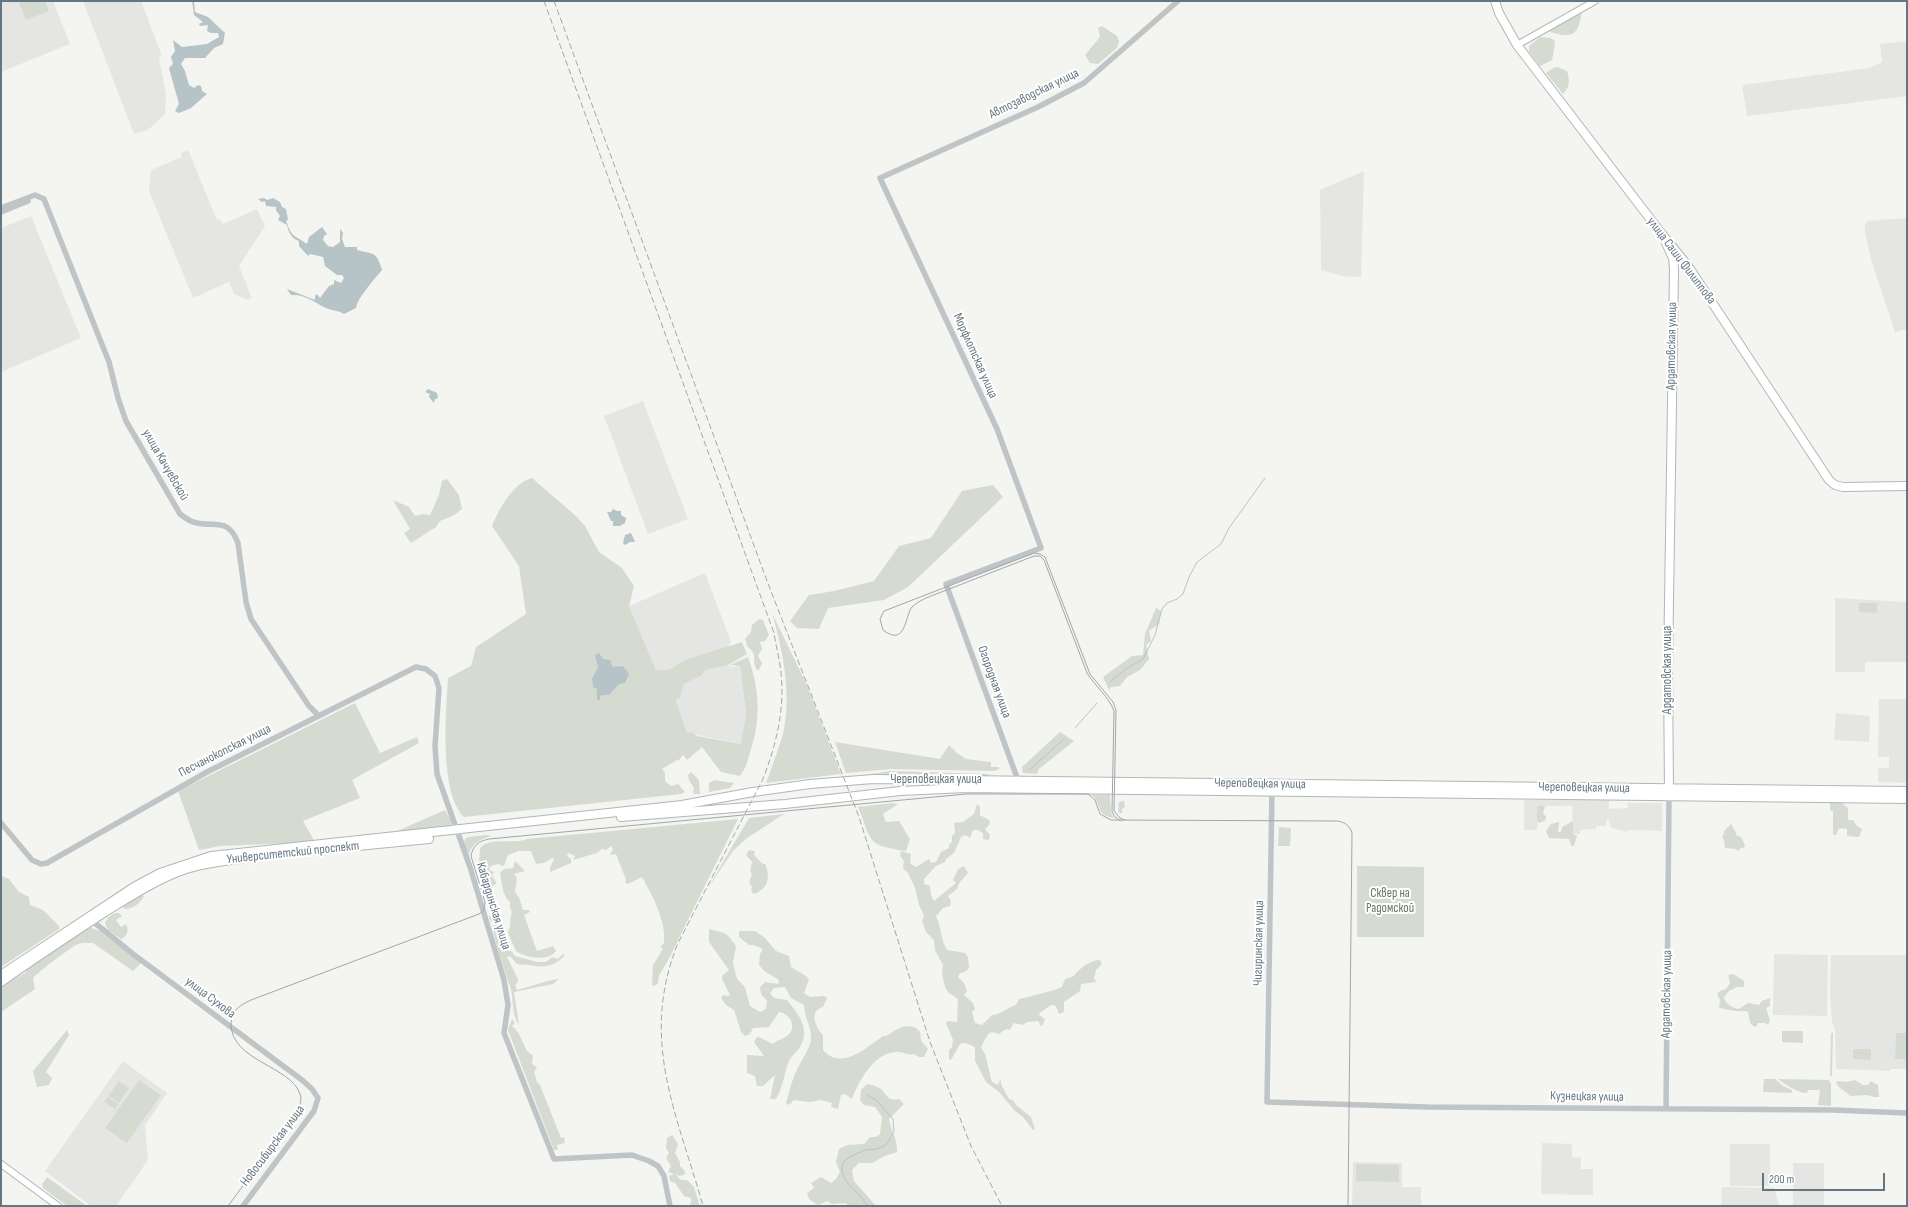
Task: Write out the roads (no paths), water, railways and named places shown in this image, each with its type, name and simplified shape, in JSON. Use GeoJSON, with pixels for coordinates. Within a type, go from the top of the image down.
{"type":"FeatureCollection","features":[{"type":"Feature","properties":{"kind":"highway","name":"улица Саши Филиппова"},"geometry":{"type":"LineString","coordinates":[[1495,1],[1502,19],[1518,45],[1686,264],[1825,474],[1835,484],[1843,487],[1907,486]]}},
{"type":"Feature","properties":{"kind":"highway","name":"Ардатовская улица"},"geometry":{"type":"LineString","coordinates":[[1661,233],[1673,258],[1674,269],[1668,668],[1669,793]]}},
{"type":"Feature","properties":{"kind":"highway"},"geometry":{"type":"LineString","coordinates":[[1674,269],[1680,263],[1686,264]]}},
{"type":"Feature","properties":{"kind":"highway"},"geometry":{"type":"LineString","coordinates":[[869,796],[881,791],[882,787],[878,779]]}},
{"type":"Feature","properties":{"kind":"highway","name":"Череповецкая улица"},"geometry":{"type":"LineString","coordinates":[[616,815],[810,784],[878,779],[1019,784],[1669,793],[1907,799]]}},
{"type":"Feature","properties":{"kind":"highway","name":"Череповецкая улица"},"geometry":{"type":"LineString","coordinates":[[616,815],[869,796],[900,791],[1019,784]]}},
{"type":"Feature","properties":{"kind":"highway","name":"Череповецкая улица"},"geometry":{"type":"LineString","coordinates":[[1669,793],[1907,791]]}},
{"type":"Feature","properties":{"kind":"highway","name":"Университетский проспект"},"geometry":{"type":"LineString","coordinates":[[1,975],[160,873],[212,856],[346,840],[458,833],[616,815]]}},
{"type":"Feature","properties":{"kind":"highway","name":"Университетский проспект"},"geometry":{"type":"LineString","coordinates":[[1,982],[90,918]]}},
{"type":"Feature","properties":{"kind":"main road"},"geometry":{"type":"LineString","coordinates":[[1518,45],[1595,1]]}},
{"type":"Feature","properties":{"kind":"main road"},"geometry":{"type":"LineString","coordinates":[[1,1164],[58,1206]]}},
{"type":"Feature","properties":{"kind":"street","name":"Автозаводская улица"},"geometry":{"type":"LineString","coordinates":[[880,178],[1031,110],[1084,83],[1178,1]]}},
{"type":"Feature","properties":{"kind":"street","name":"Морфлотская улица"},"geometry":{"type":"LineString","coordinates":[[880,178],[997,429],[1041,548],[946,584]]}},
{"type":"Feature","properties":{"kind":"street","name":"улица Качуевской"},"geometry":{"type":"LineString","coordinates":[[37,196],[45,201],[109,362],[118,398],[126,421],[180,514],[197,523],[222,524],[230,529],[235,535],[240,552],[246,602],[251,620],[309,706],[319,716]]}},
{"type":"Feature","properties":{"kind":"street"},"geometry":{"type":"LineString","coordinates":[[1,208],[37,196]]}},
{"type":"Feature","properties":{"kind":"street"},"geometry":{"type":"LineString","coordinates":[[1,212],[37,196]]}},
{"type":"Feature","properties":{"kind":"street","name":"Огородная улица"},"geometry":{"type":"LineString","coordinates":[[946,584],[1019,784]]}},
{"type":"Feature","properties":{"kind":"street","name":"Песчанокопская улица"},"geometry":{"type":"LineString","coordinates":[[1,823],[32,860],[41,864],[47,863],[195,778],[416,667]]}},
{"type":"Feature","properties":{"kind":"street","name":"Кабардинская улица"},"geometry":{"type":"LineString","coordinates":[[416,667],[426,670],[435,676],[439,688],[435,746],[437,774],[481,900],[504,980],[508,1005],[504,1033],[554,1159],[632,1155],[649,1161],[658,1166],[664,1176],[670,1206]]}},
{"type":"Feature","properties":{"kind":"street","name":"Чигиринская улица"},"geometry":{"type":"LineString","coordinates":[[1267,1102],[1272,788]]}},
{"type":"Feature","properties":{"kind":"street","name":"Ардатовская улица"},"geometry":{"type":"LineString","coordinates":[[1666,1109],[1669,793]]}},
{"type":"Feature","properties":{"kind":"street","name":"улица Сухова"},"geometry":{"type":"LineString","coordinates":[[90,918],[133,954],[302,1080],[312,1089],[318,1098]]}},
{"type":"Feature","properties":{"kind":"street","name":"Новосибирская улица"},"geometry":{"type":"LineString","coordinates":[[243,1206],[314,1111],[318,1098]]}},
{"type":"Feature","properties":{"kind":"street","name":"Кузнецкая улица"},"geometry":{"type":"LineString","coordinates":[[1267,1102],[1427,1107],[1505,1106],[1832,1110],[1907,1113]]}},
{"type":"Feature","properties":{"kind":"waterway"},"geometry":{"type":"LineString","coordinates":[[1110,682],[1127,668],[1143,659],[1155,635],[1162,609],[1167,603],[1177,599],[1183,594],[1189,577],[1197,562],[1221,544],[1229,528],[1265,478]]}},
{"type":"Feature","properties":{"kind":"waterway"},"geometry":{"type":"LineString","coordinates":[[1075,728],[1097,703]]}},
{"type":"Feature","properties":{"kind":"waterway"},"geometry":{"type":"LineString","coordinates":[[1029,770],[1064,739]]}},
{"type":"Feature","properties":{"kind":"waterway"},"geometry":{"type":"LineString","coordinates":[[867,1095],[876,1100],[893,1119],[894,1132],[886,1145],[877,1149],[865,1150],[849,1157],[843,1163],[843,1175],[846,1181],[867,1206]]}},
{"type":"Feature","properties":{"kind":"tram line"},"geometry":{"type":"LineString","coordinates":[[1121,821],[1115,817],[1112,812],[1114,711],[1109,701],[1087,673],[1044,560],[1040,556],[1034,556],[926,598],[915,604],[910,611],[904,628],[896,635],[891,635],[883,630],[880,619],[884,611],[1034,553],[1045,557],[1090,674],[1113,702],[1116,710],[1114,811],[1120,818],[1125,820]]}},
{"type":"Feature","properties":{"kind":"tram line"},"geometry":{"type":"LineString","coordinates":[[228,1206],[294,1117],[300,1106],[301,1100],[300,1094],[294,1084],[285,1076],[250,1055],[241,1047],[234,1036],[231,1024],[231,1019],[234,1012],[240,1006],[251,1000],[479,914],[484,910],[485,902],[471,856],[473,849],[479,842],[489,839],[966,794],[1088,794],[1095,800],[1100,814],[1111,820],[1337,821],[1345,823],[1350,828],[1352,833],[1348,1206]]}},
{"type":"Feature","properties":{"kind":"railway"},"geometry":{"type":"LineString","coordinates":[[544,1],[774,633],[780,668],[782,700],[778,727],[768,766],[763,779],[678,943],[667,978],[662,1012],[662,1044],[666,1076],[673,1107],[703,1206]]}},
{"type":"Feature","properties":{"kind":"railway"},"geometry":{"type":"LineString","coordinates":[[554,1],[767,581],[859,817],[930,1042],[971,1146],[1002,1206]]}},
{"type":"Feature","properties":{"kind":"park label","name":"Сквер на Радомской"},"geometry":{"type":"Point","coordinates":[1390,902]}}]}
